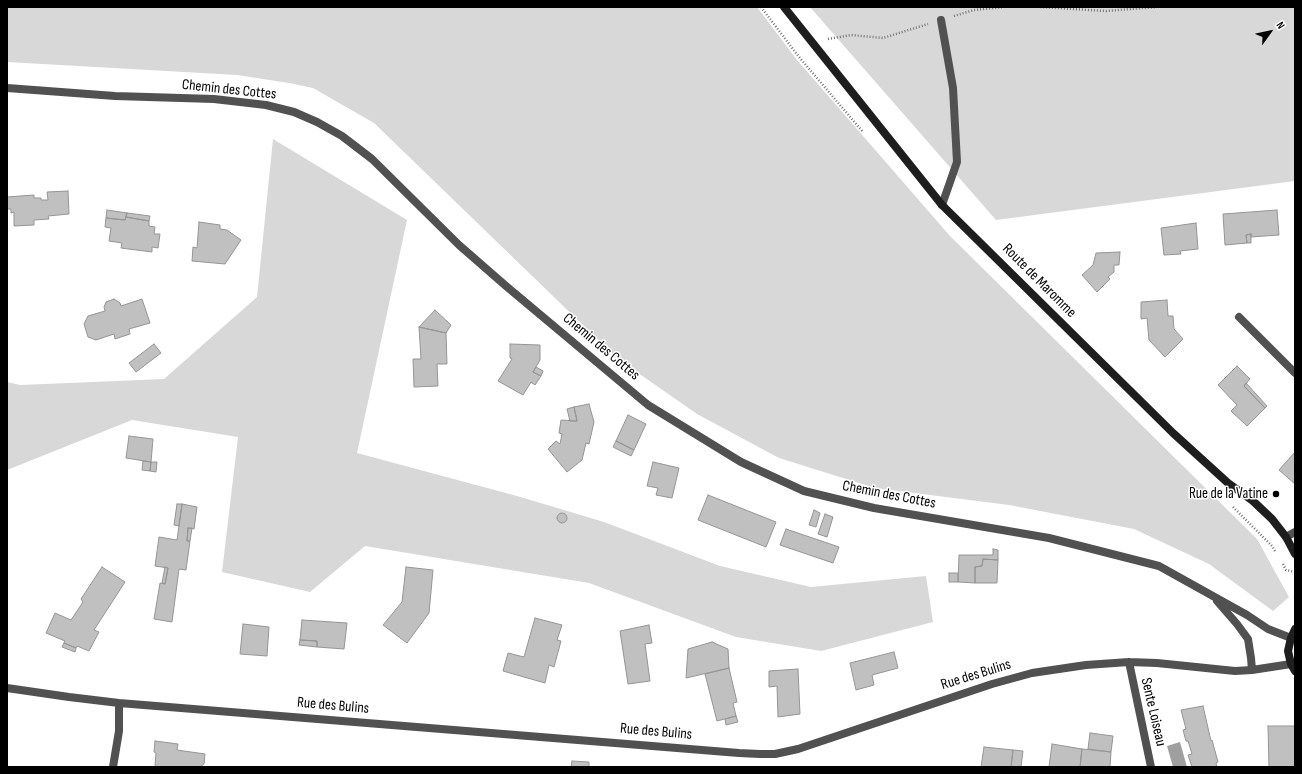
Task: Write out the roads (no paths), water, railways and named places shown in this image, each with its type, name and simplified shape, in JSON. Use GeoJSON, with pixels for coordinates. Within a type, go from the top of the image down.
{"type":"FeatureCollection","features":[{"type":"Feature","properties":{"kind":"street","name":"Route de Maromme"},"geometry":{"type":"LineString","coordinates":[[784,7],[942,205],[1173,433],[1228,483],[1253,501],[1272,519],[1286,537],[1295,554]]}},
{"type":"Feature","properties":{"kind":"street"},"geometry":{"type":"LineString","coordinates":[[941,20],[953,88],[957,162],[942,205]]}},
{"type":"Feature","properties":{"kind":"street","name":"Chemin des Cottes"},"geometry":{"type":"LineString","coordinates":[[7,88],[115,96],[214,99],[266,105],[294,112],[317,122],[342,136],[372,159],[459,245],[648,405],[741,462],[804,491],[874,508],[1049,538],[1159,566],[1247,615],[1268,629],[1291,638]]}},
{"type":"Feature","properties":{"kind":"street"},"geometry":{"type":"LineString","coordinates":[[1239,317],[1295,373]]}},
{"type":"Feature","properties":{"kind":"street"},"geometry":{"type":"LineString","coordinates":[[1286,537],[1295,532]]}},
{"type":"Feature","properties":{"kind":"street","name":"Chemin des Cottes"},"geometry":{"type":"LineString","coordinates":[[1213,597],[1237,624],[1248,640],[1252,670]]}},
{"type":"Feature","properties":{"kind":"street"},"geometry":{"type":"LineString","coordinates":[[1293,667],[1288,651],[1295,629]]}},
{"type":"Feature","properties":{"kind":"street","name":"Rue des Bulins"},"geometry":{"type":"LineString","coordinates":[[7,688],[119,703],[739,753],[775,754],[805,746],[992,684],[1059,669],[1086,665],[1129,662],[1157,663],[1235,671],[1293,667]]}},
{"type":"Feature","properties":{"kind":"street","name":"Sente Loiseau"},"geometry":{"type":"LineString","coordinates":[[1129,662],[1151,767]]}},
{"type":"Feature","properties":{"kind":"street"},"geometry":{"type":"LineString","coordinates":[[113,767],[119,731],[119,703]]}},
{"type":"Feature","properties":{"kind":"place","name":"Rue de la Vatine"},"geometry":{"type":"Point","coordinates":[1276,494]}}]}
